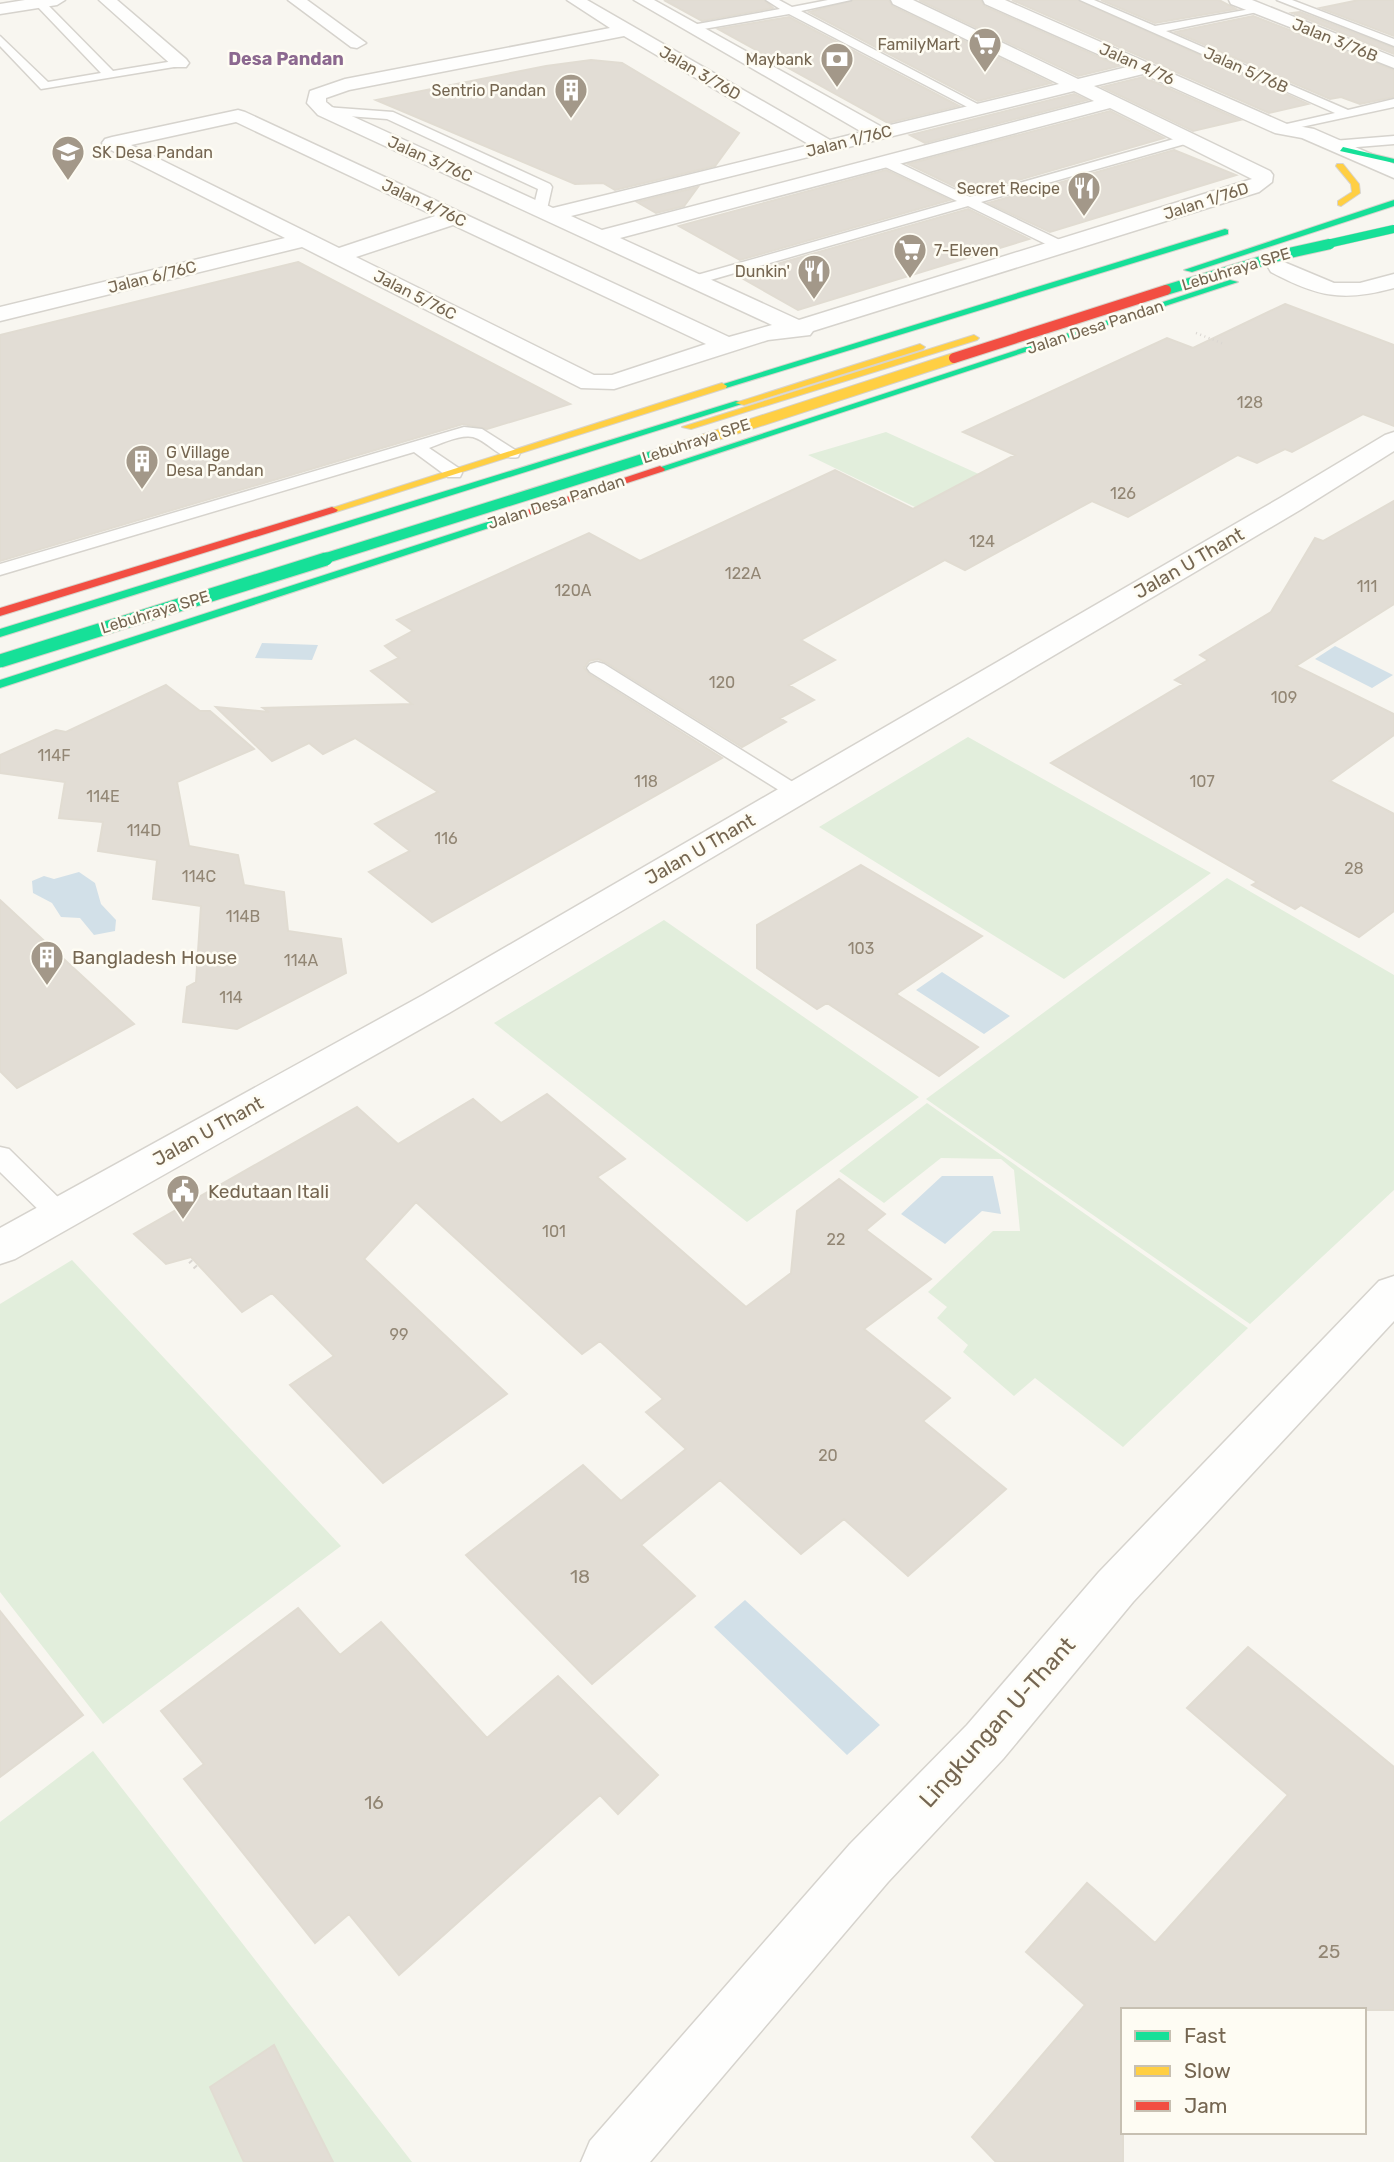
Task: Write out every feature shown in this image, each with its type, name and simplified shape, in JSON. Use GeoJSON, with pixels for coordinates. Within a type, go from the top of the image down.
{"type":"FeatureCollection","features":[{"type":"Feature","properties":{"kind":"main road"},"geometry":{"type":"LineString","coordinates":[[1339,153],[1394,162]]}},
{"type":"Feature","properties":{"kind":"main road"},"geometry":{"type":"LineString","coordinates":[[1339,153],[1355,184],[1356,194],[1334,204],[1394,195]]}},
{"type":"Feature","properties":{"kind":"main road","name":"Jalan Desa Pandan"},"geometry":{"type":"LineString","coordinates":[[0,639],[809,390],[1289,239],[1394,202]]}},
{"type":"Feature","properties":{"kind":"main road","name":"Lebuhraya SPE"},"geometry":{"type":"LineString","coordinates":[[1173,270],[1346,221],[1394,212]]}},
{"type":"Feature","properties":{"kind":"main road"},"geometry":{"type":"LineString","coordinates":[[0,612],[454,473],[841,348],[1237,228]]}},
{"type":"Feature","properties":{"kind":"main road"},"geometry":{"type":"LineString","coordinates":[[1336,251],[1394,228]]}},
{"type":"Feature","properties":{"kind":"main road","name":"Lebuhraya SPE"},"geometry":{"type":"LineString","coordinates":[[0,661],[630,463],[1118,305],[1285,254],[1394,228]]}},
{"type":"Feature","properties":{"kind":"main road","name":"Jalan Desa Pandan"},"geometry":{"type":"LineString","coordinates":[[0,682],[1279,267],[1394,238]]}},
{"type":"Feature","properties":{"kind":"main road","name":"Lebuhraya SPE"},"geometry":{"type":"LineString","coordinates":[[0,633],[982,328]]}},
{"type":"Feature","properties":{"kind":"street"},"geometry":{"type":"LineString","coordinates":[[107,0],[180,63]]}},
{"type":"Feature","properties":{"kind":"street"},"geometry":{"type":"LineString","coordinates":[[296,0],[357,43]]}},
{"type":"Feature","properties":{"kind":"street","name":"Jalan 3/76D"},"geometry":{"type":"LineString","coordinates":[[575,0],[826,146]]}},
{"type":"Feature","properties":{"kind":"street"},"geometry":{"type":"LineString","coordinates":[[642,0],[878,133]]}},
{"type":"Feature","properties":{"kind":"street","name":"Jalan 1/76D"},"geometry":{"type":"LineString","coordinates":[[798,328],[1252,188],[1262,182],[1263,175],[900,0]]}},
{"type":"Feature","properties":{"kind":"street","name":"Jalan 4/76"},"geometry":{"type":"LineString","coordinates":[[991,0],[1282,128],[1283,140],[1339,153],[1394,172]]}},
{"type":"Feature","properties":{"kind":"street","name":"Jalan 3/76B"},"geometry":{"type":"LineString","coordinates":[[1237,0],[1394,64]]}},
{"type":"Feature","properties":{"kind":"street"},"geometry":{"type":"LineString","coordinates":[[0,9],[49,1]]}},
{"type":"Feature","properties":{"kind":"street","name":"Jalan 3/76C"},"geometry":{"type":"LineString","coordinates":[[626,30],[329,89],[317,94],[316,103],[324,111],[841,348]]}},
{"type":"Feature","properties":{"kind":"street","name":"Jalan 1/76C"},"geometry":{"type":"LineString","coordinates":[[546,212],[1146,68]]}},
{"type":"Feature","properties":{"kind":"street","name":"Jalan 1/76C"},"geometry":{"type":"LineString","coordinates":[[601,237],[1112,102]]}},
{"type":"Feature","properties":{"kind":"street","name":"Jalan 4/76C"},"geometry":{"type":"LineString","coordinates":[[112,143],[239,116],[727,345]]}},
{"type":"Feature","properties":{"kind":"street","name":"Jalan 5/76C"},"geometry":{"type":"LineString","coordinates":[[112,143],[590,383],[614,382],[727,345]]}},
{"type":"Feature","properties":{"kind":"street","name":"Jalan 4/76"},"geometry":{"type":"LineString","coordinates":[[1339,153],[1383,186],[1394,187]]}},
{"type":"Feature","properties":{"kind":"street"},"geometry":{"type":"LineString","coordinates":[[337,256],[455,217]]}},
{"type":"Feature","properties":{"kind":"street","name":"Jalan 6/76C"},"geometry":{"type":"LineString","coordinates":[[0,314],[305,240]]}},
{"type":"Feature","properties":{"kind":"street"},"geometry":{"type":"LineString","coordinates":[[1279,267],[1312,285],[1337,293],[1361,291],[1394,281]]}},
{"type":"Feature","properties":{"kind":"street"},"geometry":{"type":"LineString","coordinates":[[727,345],[764,333],[798,328]]}},
{"type":"Feature","properties":{"kind":"street","name":"Jalan U Thant"},"geometry":{"type":"LineString","coordinates":[[0,1248],[436,1004],[1394,440]]}},
{"type":"Feature","properties":{"kind":"street","name":"Lingkungan U-Thant"},"geometry":{"type":"LineString","coordinates":[[611,2162],[869,1863],[985,1742],[1116,1587],[1394,1293]]}},
{"type":"Feature","properties":{"kind":"lane"},"geometry":{"type":"LineString","coordinates":[[771,0],[979,108]]}},
{"type":"Feature","properties":{"kind":"lane"},"geometry":{"type":"LineString","coordinates":[[692,28],[846,0]]}},
{"type":"Feature","properties":{"kind":"lane","name":"Jalan 5/76B"},"geometry":{"type":"LineString","coordinates":[[1086,0],[1347,114]]}},
{"type":"Feature","properties":{"kind":"lane","name":"Jalan 3/76B"},"geometry":{"type":"LineString","coordinates":[[1282,0],[1394,44]]}},
{"type":"Feature","properties":{"kind":"lane"},"geometry":{"type":"LineString","coordinates":[[49,1],[110,75]]}},
{"type":"Feature","properties":{"kind":"lane"},"geometry":{"type":"LineString","coordinates":[[1154,30],[1258,9]]}},
{"type":"Feature","properties":{"kind":"lane"},"geometry":{"type":"LineString","coordinates":[[0,39],[45,86],[180,63]]}},
{"type":"Feature","properties":{"kind":"lane"},"geometry":{"type":"LineString","coordinates":[[1282,128],[1394,103]]}},
{"type":"Feature","properties":{"kind":"lane"},"geometry":{"type":"LineString","coordinates":[[695,280],[1188,139]]}},
{"type":"Feature","properties":{"kind":"lane"},"geometry":{"type":"LineString","coordinates":[[1339,153],[1394,139]]}},
{"type":"Feature","properties":{"kind":"lane"},"geometry":{"type":"LineString","coordinates":[[886,162],[1061,246]]}},
{"type":"Feature","properties":{"kind":"lane"},"geometry":{"type":"LineString","coordinates":[[0,570],[464,432],[477,432],[512,453]]}},
{"type":"Feature","properties":{"kind":"lane"},"geometry":{"type":"LineString","coordinates":[[417,447],[454,473]]}},
{"type":"Feature","properties":{"kind":"lane"},"geometry":{"type":"LineString","coordinates":[[597,668],[797,793]]}},
{"type":"Feature","properties":{"kind":"lane"},"geometry":{"type":"LineString","coordinates":[[0,1156],[60,1215]]}},
{"type":"Feature","properties":{"kind":"path"},"geometry":{"type":"LineString","coordinates":[[1188,329],[1224,344]]}},
{"type":"Feature","properties":{"kind":"path"},"geometry":{"type":"LineString","coordinates":[[190,1261],[196,1268]]}},
{"type":"Feature","properties":{"kind":"green space"},"geometry":{"type":"Polygon","coordinates":[[[886,432],[983,476],[919,509],[808,455],[886,432]]]}},
{"type":"Feature","properties":{"kind":"green space"},"geometry":{"type":"Polygon","coordinates":[[[968,737],[1211,873],[1064,979],[819,827],[968,737]]]}},
{"type":"Feature","properties":{"kind":"green space"},"geometry":{"type":"Polygon","coordinates":[[[1227,878],[1394,975],[1394,1190],[1250,1324],[926,1099],[1227,878]]]}},
{"type":"Feature","properties":{"kind":"green space"},"geometry":{"type":"Polygon","coordinates":[[[664,920],[919,1097],[747,1222],[494,1023],[664,920]]]}},
{"type":"Feature","properties":{"kind":"green space"},"geometry":{"type":"Polygon","coordinates":[[[927,1103],[1248,1328],[1123,1447],[1035,1378],[1014,1396],[963,1352],[968,1345],[937,1318],[947,1307],[928,1292],[993,1231],[1020,1231],[1014,1170],[1001,1159],[941,1158],[884,1203],[839,1171],[927,1103]]]}},
{"type":"Feature","properties":{"kind":"green space"},"geometry":{"type":"Polygon","coordinates":[[[72,1260],[341,1546],[103,1724],[0,1592],[0,1304],[72,1260]]]}},
{"type":"Feature","properties":{"kind":"green space"},"geometry":{"type":"Polygon","coordinates":[[[93,1751],[412,2162],[0,2162],[0,1822],[93,1751]]]}},
{"type":"Feature","properties":{"kind":"shaded area"},"geometry":{"type":"Polygon","coordinates":[[[262,643],[318,645],[312,660],[255,658],[262,643]]]}},
{"type":"Feature","properties":{"kind":"shaded area"},"geometry":{"type":"Polygon","coordinates":[[[1335,646],[1393,675],[1372,688],[1315,659],[1335,646]]]}},
{"type":"Feature","properties":{"kind":"shaded area"},"geometry":{"type":"Polygon","coordinates":[[[79,872],[95,883],[101,904],[116,920],[115,931],[94,935],[80,918],[61,917],[52,903],[33,893],[32,881],[44,876],[54,879],[79,872]]]}},
{"type":"Feature","properties":{"kind":"shaded area"},"geometry":{"type":"Polygon","coordinates":[[[942,972],[1010,1016],[984,1034],[916,990],[942,972]]]}},
{"type":"Feature","properties":{"kind":"shaded area"},"geometry":{"type":"Polygon","coordinates":[[[942,1176],[993,1176],[1001,1214],[982,1211],[945,1244],[901,1214],[942,1176]]]}},
{"type":"Feature","properties":{"kind":"shaded area"},"geometry":{"type":"Polygon","coordinates":[[[745,1600],[880,1725],[847,1755],[714,1627],[745,1600]]]}},
{"type":"Feature","properties":{"kind":"building"},"geometry":{"type":"Polygon","coordinates":[[[664,0],[764,0],[773,8],[702,21],[664,0]]]}},
{"type":"Feature","properties":{"kind":"building"},"geometry":{"type":"Polygon","coordinates":[[[854,0],[889,0],[892,6],[1051,83],[978,101],[809,12],[854,0]]]}},
{"type":"Feature","properties":{"kind":"building"},"geometry":{"type":"Polygon","coordinates":[[[919,0],[981,0],[984,6],[1119,66],[1078,76],[919,0]]]}},
{"type":"Feature","properties":{"kind":"building"},"geometry":{"type":"Polygon","coordinates":[[[1012,0],[1078,0],[1308,104],[1269,113],[1012,0]]]}},
{"type":"Feature","properties":{"kind":"building"},"geometry":{"type":"Polygon","coordinates":[[[1101,0],[1219,0],[1236,9],[1155,23],[1101,0]]]}},
{"type":"Feature","properties":{"kind":"building"},"geometry":{"type":"Polygon","coordinates":[[[1359,0],[1394,0],[1394,36],[1320,8],[1359,0]]]}},
{"type":"Feature","properties":{"kind":"building"},"geometry":{"type":"Polygon","coordinates":[[[1300,12],[1394,48],[1394,54],[1292,13],[1300,12]]]}},
{"type":"Feature","properties":{"kind":"building"},"geometry":{"type":"Polygon","coordinates":[[[1253,16],[1394,70],[1394,97],[1360,104],[1341,97],[1330,99],[1175,32],[1253,16]]]}},
{"type":"Feature","properties":{"kind":"building"},"geometry":{"type":"Polygon","coordinates":[[[789,17],[959,106],[888,123],[718,29],[789,17]]]}},
{"type":"Feature","properties":{"kind":"building","name":"Sentrio Pandan"},"geometry":{"type":"Polygon","coordinates":[[[591,60],[622,63],[739,133],[715,166],[615,190],[603,183],[575,184],[376,100],[546,66],[591,60]]]}},
{"type":"Feature","properties":{"kind":"building"},"geometry":{"type":"Polygon","coordinates":[[[1143,77],[1240,120],[1193,131],[1102,87],[1143,77]]]}},
{"type":"Feature","properties":{"kind":"building"},"geometry":{"type":"Polygon","coordinates":[[[1074,94],[1087,100],[925,143],[910,135],[1074,94]]]}},
{"type":"Feature","properties":{"kind":"building"},"geometry":{"type":"Polygon","coordinates":[[[1110,111],[1164,138],[970,194],[908,164],[1110,111]]]}},
{"type":"Feature","properties":{"kind":"building"},"geometry":{"type":"Polygon","coordinates":[[[1174,150],[1236,175],[1050,232],[988,203],[1174,150]]]}},
{"type":"Feature","properties":{"kind":"building"},"geometry":{"type":"Polygon","coordinates":[[[886,170],[950,200],[740,260],[679,226],[886,170]]]}},
{"type":"Feature","properties":{"kind":"building"},"geometry":{"type":"Polygon","coordinates":[[[698,187],[684,206],[656,213],[637,202],[698,187]]]}},
{"type":"Feature","properties":{"kind":"building"},"geometry":{"type":"Polygon","coordinates":[[[968,209],[1029,239],[798,310],[740,277],[760,271],[756,270],[968,209]]]}},
{"type":"Feature","properties":{"kind":"building","name":"G Village Desa Pandan"},"geometry":{"type":"Polygon","coordinates":[[[298,262],[570,404],[487,429],[463,424],[0,561],[0,335],[298,262]]]}},
{"type":"Feature","properties":{"kind":"building"},"geometry":{"type":"Polygon","coordinates":[[[1285,304],[1394,345],[1394,426],[1363,414],[1292,452],[1285,449],[1257,463],[1238,455],[1128,517],[1092,501],[965,570],[945,560],[801,640],[835,660],[789,685],[814,700],[780,718],[786,722],[742,747],[605,662],[598,659],[589,661],[584,668],[589,674],[722,758],[432,922],[369,872],[410,851],[375,824],[438,792],[355,738],[323,754],[309,743],[272,761],[216,707],[269,712],[263,708],[412,704],[371,671],[399,658],[385,646],[413,631],[397,620],[589,533],[640,561],[835,470],[913,509],[1015,455],[963,432],[1167,338],[1193,348],[1285,304]]]}},
{"type":"Feature","properties":{"kind":"building"},"geometry":{"type":"Polygon","coordinates":[[[1394,501],[1394,604],[1296,666],[1394,714],[1394,735],[1330,781],[1394,814],[1394,911],[1359,937],[1301,905],[1295,909],[1252,885],[1257,882],[1051,763],[1183,684],[1175,680],[1208,660],[1200,655],[1271,612],[1315,538],[1323,541],[1394,501]]]}},
{"type":"Feature","properties":{"kind":"building"},"geometry":{"type":"Polygon","coordinates":[[[166,685],[200,711],[210,711],[254,749],[177,782],[189,846],[238,855],[244,885],[284,892],[288,931],[341,939],[346,973],[237,1029],[183,1022],[187,987],[196,982],[201,906],[153,899],[157,860],[98,851],[103,822],[59,818],[65,782],[0,773],[0,755],[56,730],[66,732],[166,685]]]}},
{"type":"Feature","properties":{"kind":"building"},"geometry":{"type":"Polygon","coordinates":[[[861,865],[982,936],[896,994],[978,1047],[939,1076],[827,1003],[817,1009],[757,968],[757,925],[861,865]]]}},
{"type":"Feature","properties":{"kind":"building","name":"Bangladesh House"},"geometry":{"type":"Polygon","coordinates":[[[0,900],[134,1024],[17,1088],[0,1071],[0,900]]]}},
{"type":"Feature","properties":{"kind":"building"},"geometry":{"type":"Polygon","coordinates":[[[547,1094],[625,1159],[597,1177],[746,1307],[791,1273],[797,1211],[839,1179],[885,1214],[866,1230],[931,1279],[864,1329],[950,1398],[923,1421],[1006,1489],[908,1576],[844,1519],[801,1554],[720,1480],[641,1545],[695,1596],[592,1684],[466,1555],[583,1465],[621,1501],[686,1449],[646,1412],[663,1399],[600,1341],[582,1354],[416,1202],[364,1259],[507,1394],[383,1483],[290,1385],[334,1356],[272,1293],[242,1312],[191,1257],[166,1264],[134,1234],[357,1107],[398,1144],[473,1099],[501,1123],[547,1094]]]}},
{"type":"Feature","properties":{"kind":"building"},"geometry":{"type":"Polygon","coordinates":[[[298,1608],[340,1655],[381,1622],[487,1738],[558,1676],[658,1775],[618,1814],[600,1795],[399,1975],[349,1914],[315,1943],[184,1779],[204,1764],[161,1711],[298,1608]]]}},
{"type":"Feature","properties":{"kind":"building"},"geometry":{"type":"Polygon","coordinates":[[[0,1611],[83,1715],[0,1777],[0,1611]]]}},
{"type":"Feature","properties":{"kind":"building"},"geometry":{"type":"Polygon","coordinates":[[[1248,1647],[1394,1767],[1394,2010],[1121,2008],[1123,2162],[996,2162],[972,2137],[1085,2005],[1026,1952],[1087,1883],[1155,1943],[1288,1795],[1187,1708],[1248,1647]]]}},
{"type":"Feature","properties":{"kind":"building"},"geometry":{"type":"Polygon","coordinates":[[[274,2045],[333,2162],[244,2162],[210,2087],[274,2045]]]}},
{"type":"Feature","properties":{"kind":"traffic: fast"},"geometry":{"type":"LineString","coordinates":[[1343,149],[1394,161]]}},
{"type":"Feature","properties":{"kind":"traffic: fast"},"geometry":{"type":"LineString","coordinates":[[1189,270],[1394,203]]}},
{"type":"Feature","properties":{"kind":"traffic: fast"},"geometry":{"type":"LineString","coordinates":[[1166,290],[1285,254],[1394,229]]}},
{"type":"Feature","properties":{"kind":"traffic: fast"},"geometry":{"type":"LineString","coordinates":[[722,386],[1225,232]]}},
{"type":"Feature","properties":{"kind":"traffic: fast"},"geometry":{"type":"LineString","coordinates":[[660,469],[1233,282]]}},
{"type":"Feature","properties":{"kind":"traffic: fast"},"geometry":{"type":"LineString","coordinates":[[0,633],[740,403]]}},
{"type":"Feature","properties":{"kind":"traffic: fast"},"geometry":{"type":"LineString","coordinates":[[0,661],[665,452]]}},
{"type":"Feature","properties":{"kind":"traffic: fast"},"geometry":{"type":"LineString","coordinates":[[0,684],[497,522]]}},
{"type":"Feature","properties":{"kind":"traffic: slow"},"geometry":{"type":"LineString","coordinates":[[1340,166],[1355,184],[1356,193],[1341,203]]}},
{"type":"Feature","properties":{"kind":"traffic: slow"},"geometry":{"type":"LineString","coordinates":[[687,427],[974,338]]}},
{"type":"Feature","properties":{"kind":"traffic: slow"},"geometry":{"type":"LineString","coordinates":[[740,403],[920,347]]}},
{"type":"Feature","properties":{"kind":"traffic: slow"},"geometry":{"type":"LineString","coordinates":[[665,452],[954,358]]}},
{"type":"Feature","properties":{"kind":"traffic: slow"},"geometry":{"type":"LineString","coordinates":[[332,510],[722,386]]}},
{"type":"Feature","properties":{"kind":"traffic: jam"},"geometry":{"type":"LineString","coordinates":[[954,358],[1166,290]]}},
{"type":"Feature","properties":{"kind":"traffic: jam"},"geometry":{"type":"LineString","coordinates":[[497,522],[660,469]]}},
{"type":"Feature","properties":{"kind":"traffic: jam"},"geometry":{"type":"LineString","coordinates":[[0,612],[332,510]]}},
{"type":"Feature","properties":{"kind":"place","name":"FamilyMart"},"geometry":{"type":"Point","coordinates":[985,74]}},
{"type":"Feature","properties":{"kind":"place","name":"Maybank"},"geometry":{"type":"Point","coordinates":[837,89]}},
{"type":"Feature","properties":{"kind":"place","name":"Sentrio Pandan"},"geometry":{"type":"Point","coordinates":[571,120]}},
{"type":"Feature","properties":{"kind":"place","name":"SK Desa Pandan"},"geometry":{"type":"Point","coordinates":[68,182]}},
{"type":"Feature","properties":{"kind":"place","name":"Secret Recipe"},"geometry":{"type":"Point","coordinates":[1084,218]}},
{"type":"Feature","properties":{"kind":"place","name":"7-Eleven"},"geometry":{"type":"Point","coordinates":[910,280]}},
{"type":"Feature","properties":{"kind":"place","name":"Dunkin'"},"geometry":{"type":"Point","coordinates":[814,301]}},
{"type":"Feature","properties":{"kind":"place","name":"G Village Desa Pandan"},"geometry":{"type":"Point","coordinates":[142,491]}},
{"type":"Feature","properties":{"kind":"place","name":"Bangladesh House"},"geometry":{"type":"Point","coordinates":[47,987]}},
{"type":"Feature","properties":{"kind":"place","name":"Kedutaan Itali"},"geometry":{"type":"Point","coordinates":[183,1221]}},
{"type":"Feature","properties":{"kind":"district","name":"Desa Pandan"},"geometry":{"type":"Point","coordinates":[286,59]}}]}
